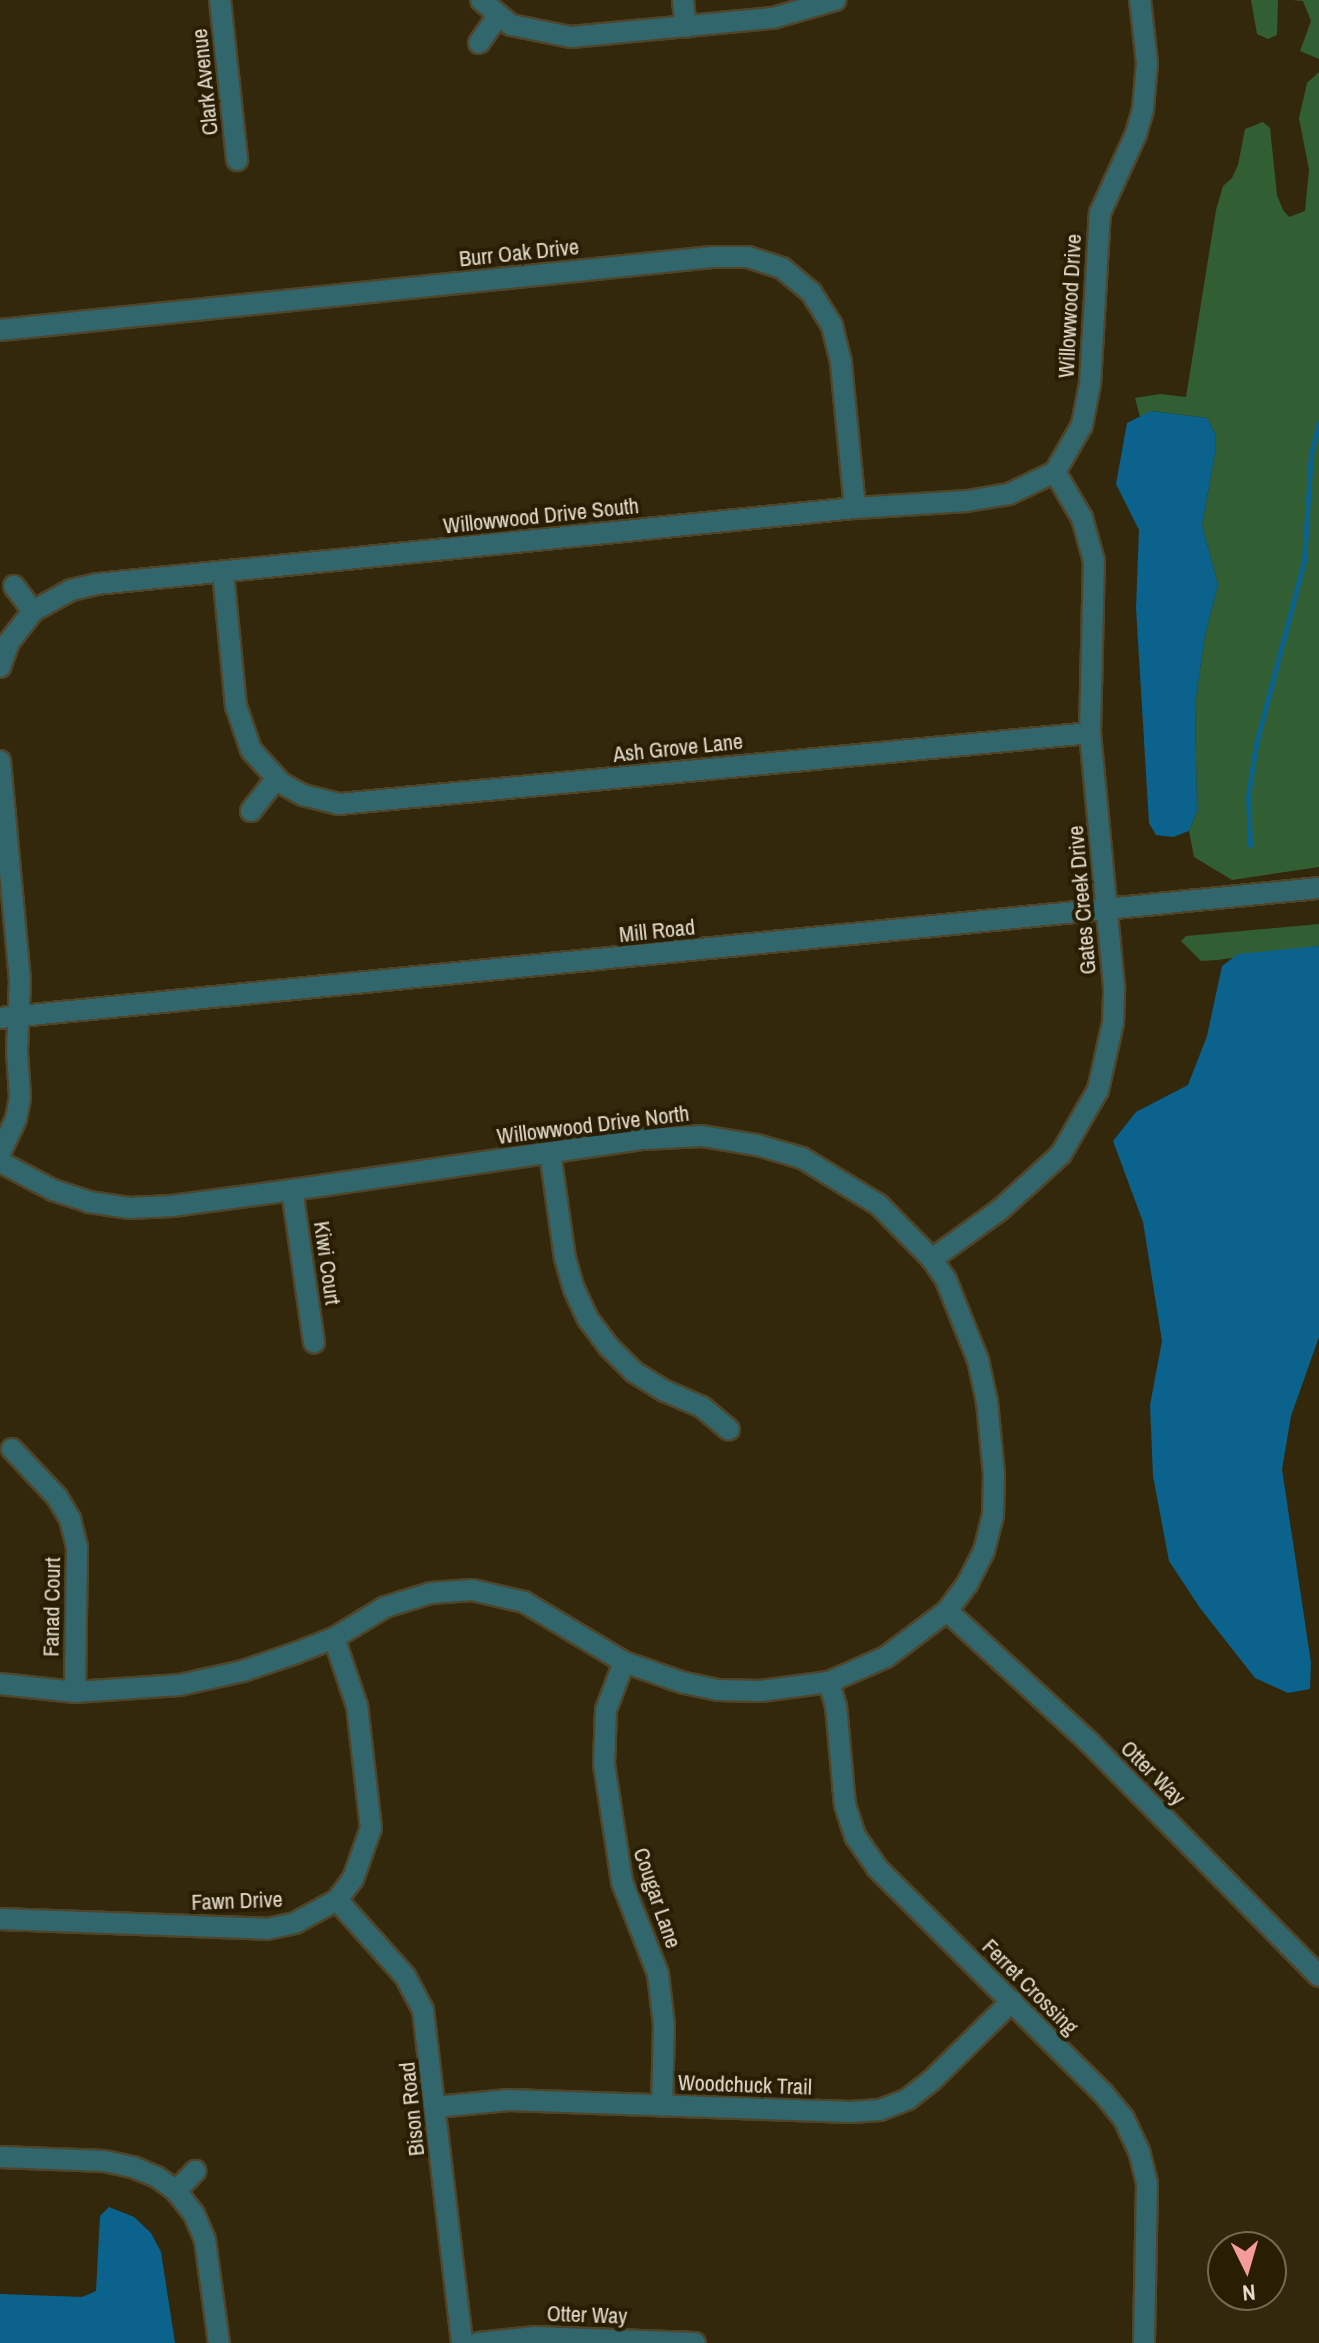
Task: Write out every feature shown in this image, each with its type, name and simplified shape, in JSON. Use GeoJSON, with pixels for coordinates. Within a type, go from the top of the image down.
{"type":"FeatureCollection","features":[{"type":"Feature","properties":{"kind":"street","name":"Clark Avenue"},"geometry":{"type":"LineString","coordinates":[[220,0],[237,160]]}},
{"type":"Feature","properties":{"kind":"street"},"geometry":{"type":"LineString","coordinates":[[481,0],[497,17],[511,25],[548,36],[571,37],[773,18],[835,0]]}},
{"type":"Feature","properties":{"kind":"street"},"geometry":{"type":"LineString","coordinates":[[683,0],[686,27]]}},
{"type":"Feature","properties":{"kind":"street","name":"Willowwood Drive"},"geometry":{"type":"LineString","coordinates":[[1055,472],[1082,425],[1090,384],[1100,213],[1136,134],[1143,109],[1147,63],[1140,0]]}},
{"type":"Feature","properties":{"kind":"street"},"geometry":{"type":"LineString","coordinates":[[479,43],[497,17]]}},
{"type":"Feature","properties":{"kind":"street","name":"Burr Oak Drive"},"geometry":{"type":"LineString","coordinates":[[0,330],[712,257],[748,257],[782,268],[811,292],[832,326],[841,363],[855,508]]}},
{"type":"Feature","properties":{"kind":"street","name":"Willowwood Drive South"},"geometry":{"type":"LineString","coordinates":[[0,667],[9,642],[33,611],[71,590],[97,584],[855,508],[986,498],[1009,494],[1055,472]]}},
{"type":"Feature","properties":{"kind":"street","name":"Gates Creek Drive"},"geometry":{"type":"LineString","coordinates":[[932,1259],[1033,1183],[1061,1154],[1084,1118],[1108,1058],[1114,987],[1090,733],[1092,544],[1055,472]]}},
{"type":"Feature","properties":{"kind":"street","name":"Ash Grove Lane"},"geometry":{"type":"LineString","coordinates":[[223,572],[241,726],[255,756],[276,779],[303,795],[356,804],[1090,733]]}},
{"type":"Feature","properties":{"kind":"street"},"geometry":{"type":"LineString","coordinates":[[14,586],[33,611]]}},
{"type":"Feature","properties":{"kind":"street"},"geometry":{"type":"LineString","coordinates":[[0,761],[3,837],[20,980],[9,1017],[20,1098],[16,1119],[0,1154]]}},
{"type":"Feature","properties":{"kind":"street"},"geometry":{"type":"LineString","coordinates":[[251,811],[276,779]]}},
{"type":"Feature","properties":{"kind":"street","name":"Mill Road"},"geometry":{"type":"LineString","coordinates":[[9,1017],[1107,912],[1319,888]]}},
{"type":"Feature","properties":{"kind":"street","name":"Willowwood Drive North"},"geometry":{"type":"LineString","coordinates":[[0,1162],[53,1190],[89,1202],[129,1208],[172,1206],[292,1190],[643,1139],[702,1136],[757,1145],[802,1158],[842,1179],[879,1205],[932,1259],[964,1320],[978,1360],[987,1402],[994,1475],[993,1515],[984,1551],[968,1583],[947,1611],[886,1657],[829,1682],[761,1691],[718,1690],[684,1683],[624,1662],[524,1602],[472,1590],[431,1593],[385,1607],[334,1638],[243,1671],[180,1685],[75,1692],[0,1684]]}},
{"type":"Feature","properties":{"kind":"street"},"geometry":{"type":"LineString","coordinates":[[550,1153],[565,1258],[574,1289],[588,1319],[608,1346],[634,1372],[665,1391],[702,1407],[729,1430]]}},
{"type":"Feature","properties":{"kind":"street","name":"Kiwi Court"},"geometry":{"type":"LineString","coordinates":[[292,1190],[314,1342]]}},
{"type":"Feature","properties":{"kind":"street","name":"Fanad Court"},"geometry":{"type":"LineString","coordinates":[[12,1449],[57,1497],[70,1519],[77,1547],[78,1576],[75,1692]]}},
{"type":"Feature","properties":{"kind":"street","name":"Otter Way"},"geometry":{"type":"LineString","coordinates":[[947,1611],[1089,1742],[1319,1976]]}},
{"type":"Feature","properties":{"kind":"street","name":"Fawn Drive"},"geometry":{"type":"LineString","coordinates":[[0,1919],[267,1929],[295,1923],[337,1900],[357,1872],[371,1828],[361,1722],[334,1638]]}},
{"type":"Feature","properties":{"kind":"street","name":"Cougar Lane"},"geometry":{"type":"LineString","coordinates":[[624,1662],[606,1710],[604,1764],[622,1882],[658,1974],[664,2025],[662,2106]]}},
{"type":"Feature","properties":{"kind":"street","name":"Ferret Crossing"},"geometry":{"type":"LineString","coordinates":[[829,1682],[836,1706],[845,1805],[855,1836],[877,1868],[1103,2093],[1124,2119],[1139,2151],[1147,2184],[1150,2217],[1144,2343]]}},
{"type":"Feature","properties":{"kind":"street","name":"Bison Road"},"geometry":{"type":"LineString","coordinates":[[337,1900],[415,1991],[427,2031],[462,2343]]}},
{"type":"Feature","properties":{"kind":"street","name":"Woodchuck Trail"},"geometry":{"type":"LineString","coordinates":[[436,2107],[509,2100],[851,2112],[880,2110],[908,2099],[931,2081],[1012,2001]]}},
{"type":"Feature","properties":{"kind":"street"},"geometry":{"type":"LineString","coordinates":[[0,2157],[119,2164],[157,2177],[176,2191],[194,2214],[205,2240],[219,2343]]}},
{"type":"Feature","properties":{"kind":"street"},"geometry":{"type":"LineString","coordinates":[[176,2191],[195,2171]]}},
{"type":"Feature","properties":{"kind":"street","name":"Otter Way"},"geometry":{"type":"LineString","coordinates":[[478,2343],[536,2337],[695,2343]]}},
{"type":"Feature","properties":{"kind":"green space"},"geometry":{"type":"Polygon","coordinates":[[[1251,0],[1278,0],[1277,35],[1268,39],[1257,34],[1251,0]]]}},
{"type":"Feature","properties":{"kind":"green space"},"geometry":{"type":"Polygon","coordinates":[[[1292,0],[1319,0],[1319,59],[1300,51],[1311,21],[1303,1],[1292,0]]]}},
{"type":"Feature","properties":{"kind":"green space"},"geometry":{"type":"Polygon","coordinates":[[[1319,72],[1319,867],[1232,880],[1194,857],[1189,831],[1197,811],[1195,704],[1205,635],[1218,585],[1202,525],[1216,448],[1215,433],[1207,418],[1152,411],[1140,417],[1135,398],[1160,394],[1186,397],[1216,210],[1223,186],[1232,178],[1238,165],[1245,129],[1263,122],[1270,128],[1277,195],[1283,210],[1289,217],[1305,211],[1309,170],[1299,118],[1307,83],[1319,72]]]}},
{"type":"Feature","properties":{"kind":"green space"},"geometry":{"type":"Polygon","coordinates":[[[1319,924],[1319,946],[1217,960],[1201,961],[1181,941],[1186,936],[1319,924]]]}},
{"type":"Feature","properties":{"kind":"water"},"geometry":{"type":"Polygon","coordinates":[[[1151,411],[1207,418],[1215,433],[1216,448],[1202,525],[1218,585],[1205,635],[1195,704],[1197,811],[1189,831],[1173,837],[1156,835],[1149,823],[1136,608],[1139,530],[1116,484],[1127,423],[1151,411]]]}},
{"type":"Feature","properties":{"kind":"water"},"geometry":{"type":"Polygon","coordinates":[[[1319,946],[1319,1337],[1291,1416],[1282,1469],[1311,1663],[1310,1689],[1288,1693],[1255,1678],[1200,1608],[1169,1561],[1153,1476],[1150,1405],[1162,1341],[1143,1222],[1113,1141],[1136,1112],[1188,1085],[1207,1036],[1222,966],[1238,954],[1319,946]]]}},
{"type":"Feature","properties":{"kind":"water"},"geometry":{"type":"Polygon","coordinates":[[[109,2207],[134,2217],[151,2233],[161,2252],[175,2343],[0,2343],[0,2294],[82,2297],[96,2291],[100,2216],[109,2207]]]}},
{"type":"Feature","properties":{"kind":"waterway"},"geometry":{"type":"LineString","coordinates":[[1250,845],[1248,796],[1256,744],[1304,561],[1311,454],[1319,423]]}}]}
